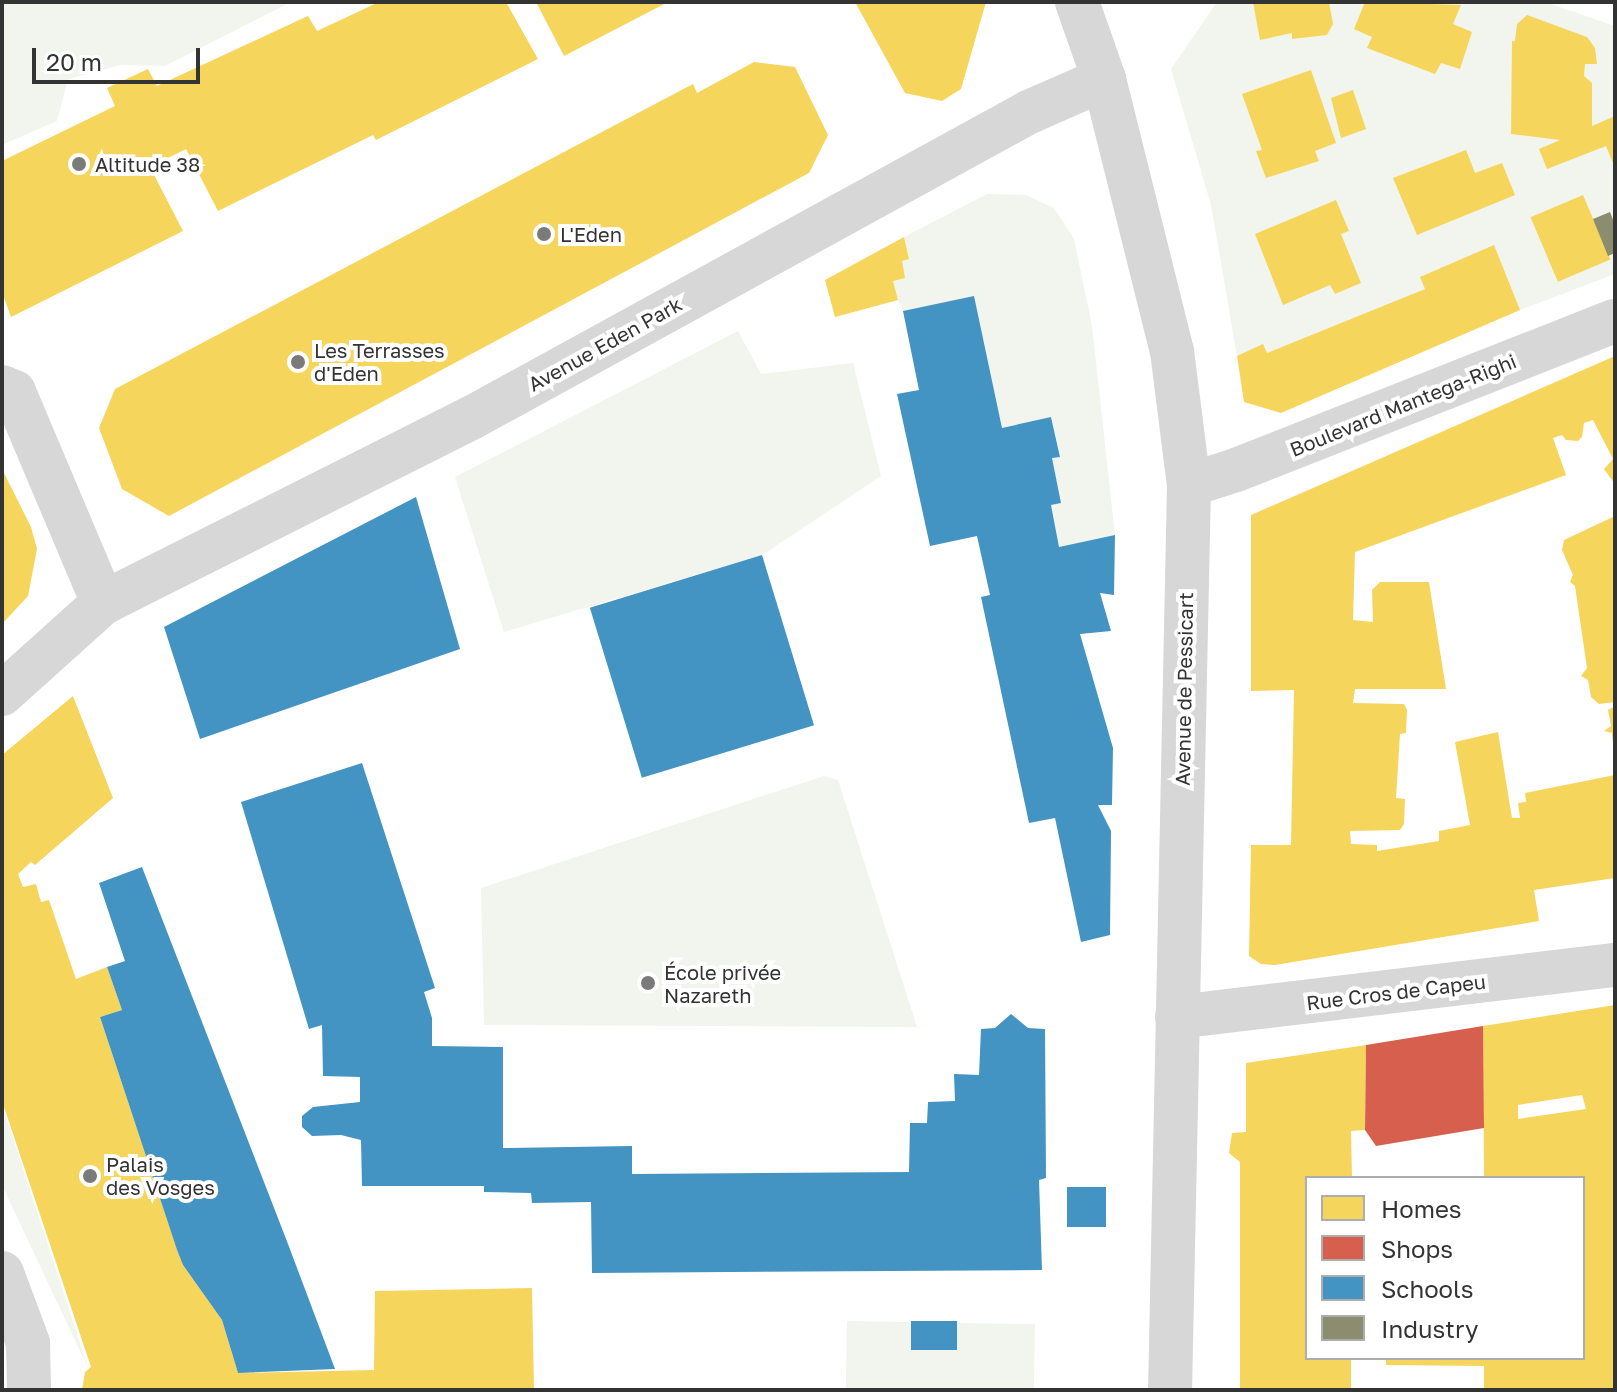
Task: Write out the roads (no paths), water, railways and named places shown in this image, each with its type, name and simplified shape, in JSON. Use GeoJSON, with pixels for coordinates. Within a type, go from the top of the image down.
{"type":"FeatureCollection","features":[{"type":"Feature","properties":{"kind":"street","name":"Avenue de Pessicart"},"geometry":{"type":"LineString","coordinates":[[1077,2],[1104,79],[1172,351],[1189,485],[1170,1390]]}},
{"type":"Feature","properties":{"kind":"street","name":"Avenue Eden Park"},"geometry":{"type":"LineString","coordinates":[[2,694],[103,603],[473,417],[1029,112],[1104,79]]}},
{"type":"Feature","properties":{"kind":"street","name":"Boulevard Mantega-Righi"},"geometry":{"type":"LineString","coordinates":[[1189,485],[1236,470],[1615,321]]}},
{"type":"Feature","properties":{"kind":"street"},"geometry":{"type":"LineString","coordinates":[[2,387],[14,392],[103,603]]}},
{"type":"Feature","properties":{"kind":"street","name":"Rue Cros de Capeu"},"geometry":{"type":"LineString","coordinates":[[1177,1017],[1615,965]]}},
{"type":"Feature","properties":{"kind":"street"},"geometry":{"type":"LineString","coordinates":[[2,1273],[28,1343],[29,1390]]}},
{"type":"Feature","properties":{"kind":"place","name":"Altitude 38"},"geometry":{"type":"Point","coordinates":[79,164]}},
{"type":"Feature","properties":{"kind":"place","name":"L'Eden"},"geometry":{"type":"Point","coordinates":[544,234]}},
{"type":"Feature","properties":{"kind":"place","name":"Les Terrasses d'Eden"},"geometry":{"type":"Point","coordinates":[298,362]}},
{"type":"Feature","properties":{"kind":"place","name":"École privée Nazareth"},"geometry":{"type":"Point","coordinates":[648,983]}},
{"type":"Feature","properties":{"kind":"place","name":"Palais des Vosges"},"geometry":{"type":"Point","coordinates":[90,1176]}}]}
